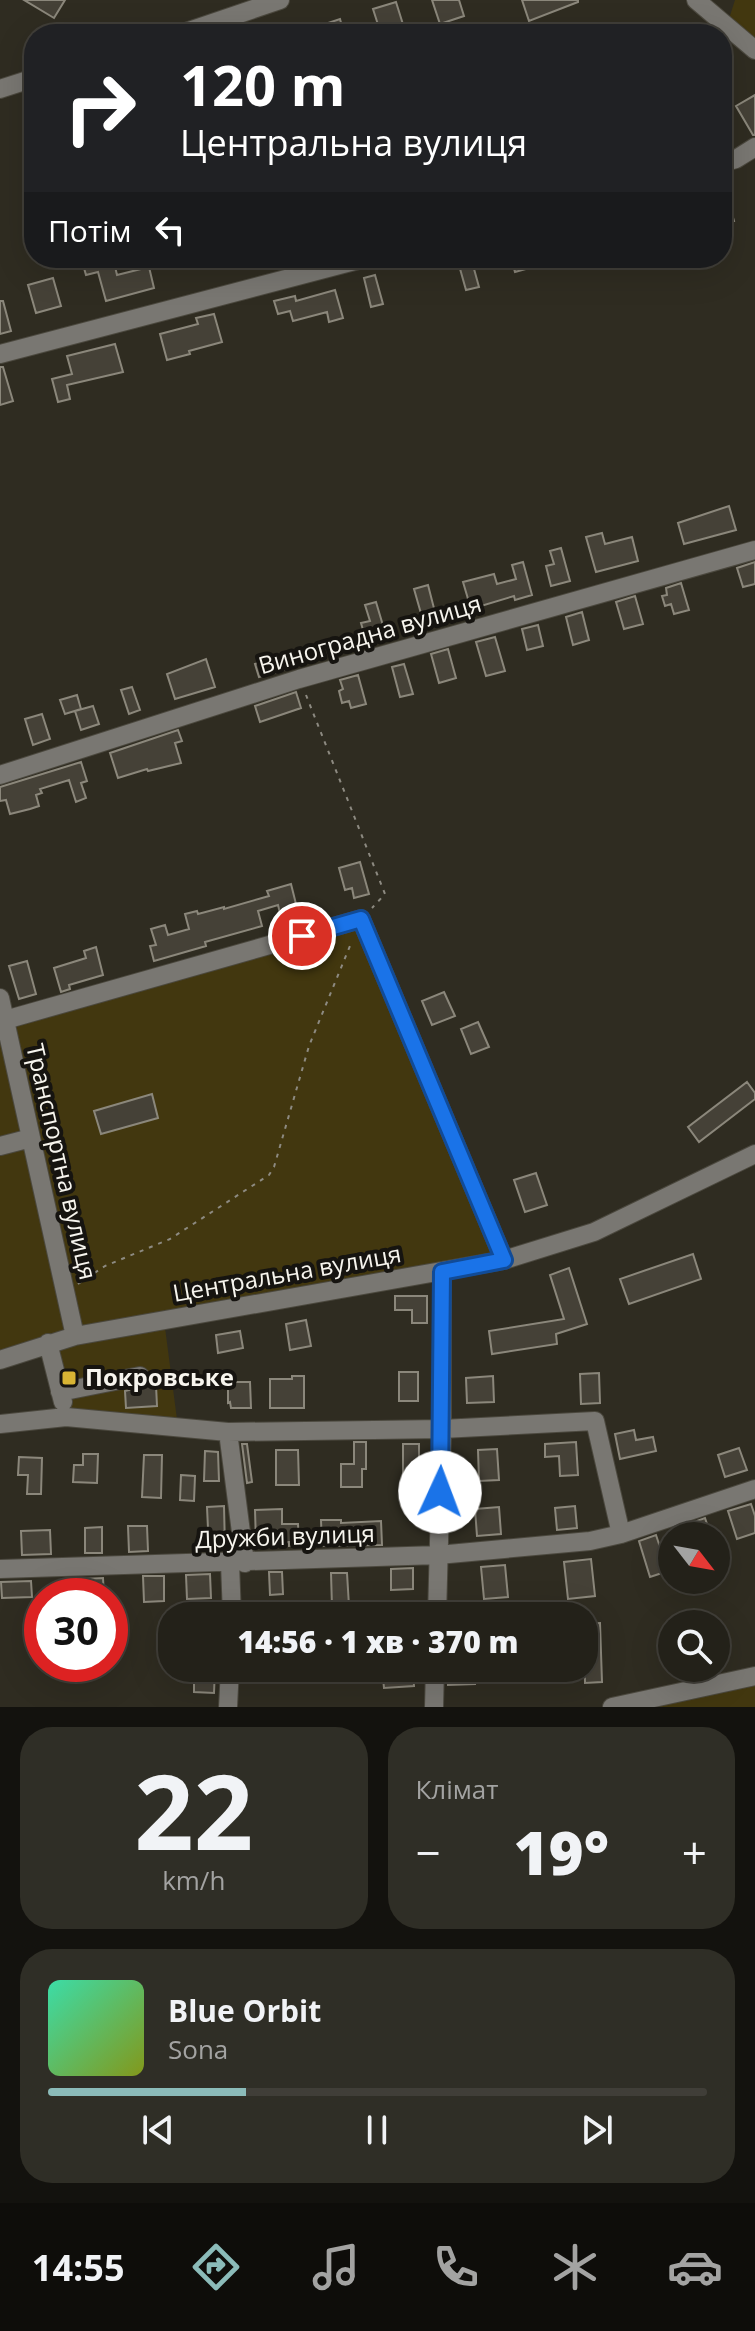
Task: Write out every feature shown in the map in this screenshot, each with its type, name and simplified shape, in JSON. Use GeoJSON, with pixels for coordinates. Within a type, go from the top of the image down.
{"type":"FeatureCollection","features":[{"type":"Feature","properties":{"kind":"street"},"geometry":{"type":"LineString","coordinates":[[209,24],[280,0]]}},
{"type":"Feature","properties":{"kind":"street"},"geometry":{"type":"LineString","coordinates":[[696,0],[724,24]]}},
{"type":"Feature","properties":{"kind":"street"},"geometry":{"type":"LineString","coordinates":[[732,31],[755,50]]}},
{"type":"Feature","properties":{"kind":"street"},"geometry":{"type":"LineString","coordinates":[[0,89],[24,81]]}},
{"type":"Feature","properties":{"kind":"street"},"geometry":{"type":"LineString","coordinates":[[732,160],[755,147]]}},
{"type":"Feature","properties":{"kind":"street"},"geometry":{"type":"LineString","coordinates":[[0,354],[328,268]]}},
{"type":"Feature","properties":{"kind":"street","name":"Виноградна вулиця"},"geometry":{"type":"LineString","coordinates":[[0,775],[299,679],[755,550]]}},
{"type":"Feature","properties":{"kind":"street"},"geometry":{"type":"LineString","coordinates":[[5,1020],[361,919],[504,1260]]}},
{"type":"Feature","properties":{"kind":"street","name":"Транспортна вулиця"},"geometry":{"type":"LineString","coordinates":[[0,998],[75,1336]]}},
{"type":"Feature","properties":{"kind":"street"},"geometry":{"type":"LineString","coordinates":[[0,1146],[31,1138]]}},
{"type":"Feature","properties":{"kind":"street","name":"Центральна вулиця"},"geometry":{"type":"LineString","coordinates":[[0,1360],[75,1336],[504,1260],[594,1232],[755,1154]]}},
{"type":"Feature","properties":{"kind":"street"},"geometry":{"type":"LineString","coordinates":[[437,1602],[442,1272]]}},
{"type":"Feature","properties":{"kind":"street"},"geometry":{"type":"LineString","coordinates":[[48,1343],[66,1417]]}},
{"type":"Feature","properties":{"kind":"street"},"geometry":{"type":"LineString","coordinates":[[60,1392],[140,1376]]}},
{"type":"Feature","properties":{"kind":"street"},"geometry":{"type":"LineString","coordinates":[[0,1424],[66,1417],[228,1432],[442,1429],[595,1421],[621,1534]]}},
{"type":"Feature","properties":{"kind":"street"},"geometry":{"type":"LineString","coordinates":[[228,1432],[237,1563],[233,1602]]}},
{"type":"Feature","properties":{"kind":"street","name":"Дружби вулиця"},"geometry":{"type":"LineString","coordinates":[[0,1569],[438,1555],[590,1541],[621,1534],[755,1489]]}},
{"type":"Feature","properties":{"kind":"street"},"geometry":{"type":"LineString","coordinates":[[612,1707],[755,1676]]}},
{"type":"Feature","properties":{"kind":"street"},"geometry":{"type":"LineString","coordinates":[[228,1707],[229,1682]]}},
{"type":"Feature","properties":{"kind":"street"},"geometry":{"type":"LineString","coordinates":[[434,1707],[435,1682]]}},
{"type":"Feature","properties":{"kind":"path"},"geometry":{"type":"LineString","coordinates":[[66,1297],[81,1281],[105,1266],[170,1239],[269,1175],[274,1167],[309,1046],[361,919],[385,894],[299,679]]}},
{"type":"Feature","properties":{"kind":"shaded area"},"geometry":{"type":"Polygon","coordinates":[[[735,0],[755,0],[755,50],[732,29],[732,24],[727,24],[735,0]]]}},
{"type":"Feature","properties":{"kind":"shaded area"},"geometry":{"type":"Polygon","coordinates":[[[361,919],[504,1260],[164,1320],[178,1427],[66,1417],[48,1344],[0,1360],[0,998],[5,1019],[361,919]]]}},
{"type":"Feature","properties":{"kind":"shaded area"},"geometry":{"type":"Polygon","coordinates":[[[755,1676],[755,1707],[634,1707],[755,1676]]]}},
{"type":"Feature","properties":{"kind":"building"},"geometry":{"type":"Polygon","coordinates":[[[24,0],[65,0],[54,18],[24,0]]]}},
{"type":"Feature","properties":{"kind":"building"},"geometry":{"type":"Polygon","coordinates":[[[432,0],[459,0],[464,16],[440,24],[432,0]]]}},
{"type":"Feature","properties":{"kind":"building"},"geometry":{"type":"Polygon","coordinates":[[[522,0],[578,0],[578,2],[529,21],[522,0]]]}},
{"type":"Feature","properties":{"kind":"building"},"geometry":{"type":"Polygon","coordinates":[[[396,2],[403,24],[378,24],[373,9],[396,2]]]}},
{"type":"Feature","properties":{"kind":"building"},"geometry":{"type":"Polygon","coordinates":[[[340,19],[341,24],[325,24],[340,19]]]}},
{"type":"Feature","properties":{"kind":"building"},"geometry":{"type":"Polygon","coordinates":[[[755,95],[755,135],[753,135],[736,106],[755,95]]]}},
{"type":"Feature","properties":{"kind":"building"},"geometry":{"type":"Polygon","coordinates":[[[84,268],[115,268],[117,275],[149,268],[154,288],[106,301],[98,272],[86,275],[84,268]]]}},
{"type":"Feature","properties":{"kind":"building"},"geometry":{"type":"Polygon","coordinates":[[[460,268],[474,268],[479,287],[466,290],[460,268]]]}},
{"type":"Feature","properties":{"kind":"building"},"geometry":{"type":"Polygon","coordinates":[[[375,275],[383,304],[371,307],[364,278],[375,275]]]}},
{"type":"Feature","properties":{"kind":"building"},"geometry":{"type":"Polygon","coordinates":[[[53,278],[61,306],[36,313],[28,285],[53,278]]]}},
{"type":"Feature","properties":{"kind":"building"},"geometry":{"type":"Polygon","coordinates":[[[335,290],[343,318],[329,322],[327,312],[293,321],[290,311],[278,314],[274,301],[295,296],[296,301],[335,290]]]}},
{"type":"Feature","properties":{"kind":"building"},"geometry":{"type":"Polygon","coordinates":[[[0,301],[3,301],[11,331],[0,334],[0,301]]]}},
{"type":"Feature","properties":{"kind":"building"},"geometry":{"type":"Polygon","coordinates":[[[214,314],[222,342],[167,360],[160,334],[198,324],[196,318],[214,314]]]}},
{"type":"Feature","properties":{"kind":"building"},"geometry":{"type":"Polygon","coordinates":[[[115,344],[123,372],[67,385],[70,399],[58,402],[52,379],[72,374],[67,356],[115,344]]]}},
{"type":"Feature","properties":{"kind":"building"},"geometry":{"type":"Polygon","coordinates":[[[0,367],[3,367],[13,401],[0,405],[0,367]]]}},
{"type":"Feature","properties":{"kind":"building"},"geometry":{"type":"Polygon","coordinates":[[[729,506],[736,530],[684,544],[678,523],[729,506]]]}},
{"type":"Feature","properties":{"kind":"building"},"geometry":{"type":"Polygon","coordinates":[[[602,533],[605,544],[632,537],[638,561],[596,572],[586,537],[602,533]]]}},
{"type":"Feature","properties":{"kind":"building"},"geometry":{"type":"Polygon","coordinates":[[[561,548],[570,581],[551,586],[546,566],[554,564],[550,551],[561,548]]]}},
{"type":"Feature","properties":{"kind":"building"},"geometry":{"type":"Polygon","coordinates":[[[523,562],[532,595],[515,600],[514,596],[471,609],[463,582],[494,574],[497,584],[516,579],[512,565],[523,562]]]}},
{"type":"Feature","properties":{"kind":"building"},"geometry":{"type":"Polygon","coordinates":[[[755,562],[755,584],[743,587],[737,568],[755,562]]]}},
{"type":"Feature","properties":{"kind":"building"},"geometry":{"type":"Polygon","coordinates":[[[681,583],[689,610],[674,614],[671,604],[665,606],[662,596],[667,595],[666,588],[681,583]]]}},
{"type":"Feature","properties":{"kind":"building"},"geometry":{"type":"Polygon","coordinates":[[[428,585],[437,620],[424,624],[414,589],[428,585]]]}},
{"type":"Feature","properties":{"kind":"building"},"geometry":{"type":"Polygon","coordinates":[[[635,596],[643,624],[624,629],[616,602],[635,596]]]}},
{"type":"Feature","properties":{"kind":"building"},"geometry":{"type":"Polygon","coordinates":[[[376,602],[387,639],[367,644],[361,623],[370,621],[365,605],[376,602]]]}},
{"type":"Feature","properties":{"kind":"building"},"geometry":{"type":"Polygon","coordinates":[[[582,612],[589,640],[573,645],[566,617],[582,612]]]}},
{"type":"Feature","properties":{"kind":"building"},"geometry":{"type":"Polygon","coordinates":[[[538,625],[543,646],[527,650],[522,629],[538,625]]]}},
{"type":"Feature","properties":{"kind":"building"},"geometry":{"type":"Polygon","coordinates":[[[495,637],[505,671],[486,676],[476,642],[495,637]]]}},
{"type":"Feature","properties":{"kind":"building"},"geometry":{"type":"Polygon","coordinates":[[[448,649],[456,678],[439,683],[431,654],[448,649]]]}},
{"type":"Feature","properties":{"kind":"building"},"geometry":{"type":"Polygon","coordinates":[[[282,655],[286,669],[259,677],[255,664],[282,655]]]}},
{"type":"Feature","properties":{"kind":"building"},"geometry":{"type":"Polygon","coordinates":[[[206,659],[215,687],[175,699],[167,674],[206,659]]]}},
{"type":"Feature","properties":{"kind":"building"},"geometry":{"type":"Polygon","coordinates":[[[404,664],[413,694],[400,697],[392,667],[404,664]]]}},
{"type":"Feature","properties":{"kind":"building"},"geometry":{"type":"Polygon","coordinates":[[[358,675],[366,704],[351,708],[349,701],[342,703],[340,680],[358,675]]]}},
{"type":"Feature","properties":{"kind":"building"},"geometry":{"type":"Polygon","coordinates":[[[132,687],[140,710],[129,714],[121,690],[132,687]]]}},
{"type":"Feature","properties":{"kind":"building"},"geometry":{"type":"Polygon","coordinates":[[[296,692],[301,708],[260,722],[255,706],[296,692]]]}},
{"type":"Feature","properties":{"kind":"building"},"geometry":{"type":"Polygon","coordinates":[[[77,695],[81,709],[65,714],[60,700],[77,695]]]}},
{"type":"Feature","properties":{"kind":"building"},"geometry":{"type":"Polygon","coordinates":[[[93,706],[99,724],[81,730],[75,711],[93,706]]]}},
{"type":"Feature","properties":{"kind":"building"},"geometry":{"type":"Polygon","coordinates":[[[42,714],[50,739],[33,745],[25,719],[42,714]]]}},
{"type":"Feature","properties":{"kind":"building"},"geometry":{"type":"Polygon","coordinates":[[[178,730],[182,741],[175,743],[181,763],[118,778],[110,753],[178,730]]]}},
{"type":"Feature","properties":{"kind":"building"},"geometry":{"type":"Polygon","coordinates":[[[81,762],[87,781],[81,783],[86,798],[76,802],[69,780],[40,789],[42,793],[36,795],[39,806],[30,809],[10,814],[6,800],[0,801],[0,787],[81,762]]]}},
{"type":"Feature","properties":{"kind":"building"},"geometry":{"type":"Polygon","coordinates":[[[360,862],[369,894],[354,898],[352,888],[345,890],[339,868],[360,862]]]}},
{"type":"Feature","properties":{"kind":"building"},"geometry":{"type":"Polygon","coordinates":[[[291,884],[298,912],[281,917],[278,905],[258,911],[262,926],[154,961],[150,946],[156,945],[151,929],[165,925],[168,935],[189,929],[185,914],[224,909],[269,896],[267,891],[291,884]]]}},
{"type":"Feature","properties":{"kind":"building"},"geometry":{"type":"Polygon","coordinates":[[[96,947],[103,975],[69,985],[70,989],[61,992],[54,968],[86,958],[84,951],[96,947]]]}},
{"type":"Feature","properties":{"kind":"building"},"geometry":{"type":"Polygon","coordinates":[[[27,961],[36,994],[19,999],[9,966],[27,961]]]}},
{"type":"Feature","properties":{"kind":"building"},"geometry":{"type":"Polygon","coordinates":[[[444,992],[455,1016],[432,1025],[422,1001],[444,992]]]}},
{"type":"Feature","properties":{"kind":"building"},"geometry":{"type":"Polygon","coordinates":[[[478,1022],[489,1047],[471,1054],[461,1029],[478,1022]]]}},
{"type":"Feature","properties":{"kind":"building"},"geometry":{"type":"Polygon","coordinates":[[[747,1082],[755,1093],[755,1099],[699,1142],[688,1127],[747,1082]]]}},
{"type":"Feature","properties":{"kind":"building"},"geometry":{"type":"Polygon","coordinates":[[[152,1094],[158,1118],[101,1134],[94,1111],[152,1094]]]}},
{"type":"Feature","properties":{"kind":"building"},"geometry":{"type":"Polygon","coordinates":[[[536,1173],[547,1205],[525,1212],[514,1180],[536,1173]]]}},
{"type":"Feature","properties":{"kind":"building"},"geometry":{"type":"Polygon","coordinates":[[[693,1254],[701,1279],[629,1304],[620,1279],[693,1254]]]}},
{"type":"Feature","properties":{"kind":"building"},"geometry":{"type":"Polygon","coordinates":[[[569,1268],[587,1324],[556,1334],[557,1344],[492,1354],[489,1331],[564,1319],[550,1275],[569,1268]]]}},
{"type":"Feature","properties":{"kind":"building"},"geometry":{"type":"Polygon","coordinates":[[[395,1296],[427,1296],[427,1323],[412,1323],[412,1310],[395,1310],[395,1296]]]}},
{"type":"Feature","properties":{"kind":"building"},"geometry":{"type":"Polygon","coordinates":[[[306,1320],[311,1346],[290,1350],[286,1324],[306,1320]]]}},
{"type":"Feature","properties":{"kind":"building"},"geometry":{"type":"Polygon","coordinates":[[[240,1331],[243,1348],[218,1353],[216,1335],[240,1331]]]}},
{"type":"Feature","properties":{"kind":"building"},"geometry":{"type":"Polygon","coordinates":[[[399,1372],[418,1372],[418,1401],[399,1401],[399,1372]]]}},
{"type":"Feature","properties":{"kind":"building"},"geometry":{"type":"Polygon","coordinates":[[[599,1373],[600,1403],[581,1404],[580,1374],[599,1373]]]}},
{"type":"Feature","properties":{"kind":"building"},"geometry":{"type":"Polygon","coordinates":[[[292,1376],[304,1376],[304,1408],[270,1408],[270,1379],[292,1379],[292,1376]]]}},
{"type":"Feature","properties":{"kind":"building"},"geometry":{"type":"Polygon","coordinates":[[[493,1376],[494,1402],[467,1403],[466,1378],[493,1376]]]}},
{"type":"Feature","properties":{"kind":"building"},"geometry":{"type":"Polygon","coordinates":[[[228,1382],[250,1382],[251,1408],[231,1408],[228,1403],[228,1382]]]}},
{"type":"Feature","properties":{"kind":"building"},"geometry":{"type":"Polygon","coordinates":[[[156,1385],[157,1406],[126,1408],[125,1391],[156,1385]]]}},
{"type":"Feature","properties":{"kind":"building"},"geometry":{"type":"Polygon","coordinates":[[[634,1430],[636,1440],[653,1437],[656,1451],[620,1459],[615,1434],[634,1430]]]}},
{"type":"Feature","properties":{"kind":"building"},"geometry":{"type":"Polygon","coordinates":[[[354,1442],[366,1442],[362,1487],[341,1487],[341,1464],[354,1464],[354,1442]]]}},
{"type":"Feature","properties":{"kind":"building"},"geometry":{"type":"Polygon","coordinates":[[[576,1442],[578,1475],[560,1476],[559,1456],[545,1457],[545,1444],[576,1442]]]}},
{"type":"Feature","properties":{"kind":"building"},"geometry":{"type":"Polygon","coordinates":[[[242,1444],[247,1444],[252,1482],[247,1483],[242,1444]]]}},
{"type":"Feature","properties":{"kind":"building"},"geometry":{"type":"Polygon","coordinates":[[[403,1444],[419,1444],[419,1479],[403,1479],[403,1444]]]}},
{"type":"Feature","properties":{"kind":"building"},"geometry":{"type":"Polygon","coordinates":[[[739,1448],[747,1470],[725,1477],[718,1455],[739,1448]]]}},
{"type":"Feature","properties":{"kind":"building"},"geometry":{"type":"Polygon","coordinates":[[[497,1449],[499,1480],[479,1481],[478,1450],[497,1449]]]}},
{"type":"Feature","properties":{"kind":"building"},"geometry":{"type":"Polygon","coordinates":[[[276,1450],[298,1450],[299,1485],[276,1485],[276,1450]]]}},
{"type":"Feature","properties":{"kind":"building"},"geometry":{"type":"Polygon","coordinates":[[[205,1451],[218,1452],[219,1481],[204,1481],[205,1451]]]}},
{"type":"Feature","properties":{"kind":"building"},"geometry":{"type":"Polygon","coordinates":[[[83,1454],[98,1454],[97,1483],[73,1482],[74,1465],[83,1465],[83,1454]]]}},
{"type":"Feature","properties":{"kind":"building"},"geometry":{"type":"Polygon","coordinates":[[[144,1455],[162,1455],[161,1498],[142,1497],[144,1455]]]}},
{"type":"Feature","properties":{"kind":"building"},"geometry":{"type":"Polygon","coordinates":[[[19,1457],[42,1458],[41,1494],[27,1494],[28,1475],[18,1475],[19,1457]]]}},
{"type":"Feature","properties":{"kind":"building"},"geometry":{"type":"Polygon","coordinates":[[[181,1475],[195,1476],[194,1501],[180,1500],[181,1475]]]}},
{"type":"Feature","properties":{"kind":"building"},"geometry":{"type":"Polygon","coordinates":[[[751,1504],[755,1533],[737,1539],[728,1511],[751,1504]]]}},
{"type":"Feature","properties":{"kind":"building"},"geometry":{"type":"Polygon","coordinates":[[[224,1506],[225,1549],[209,1550],[207,1507],[224,1506]]]}},
{"type":"Feature","properties":{"kind":"building"},"geometry":{"type":"Polygon","coordinates":[[[575,1506],[577,1528],[557,1530],[555,1508],[575,1506]]]}},
{"type":"Feature","properties":{"kind":"building"},"geometry":{"type":"Polygon","coordinates":[[[499,1507],[501,1534],[477,1536],[475,1509],[499,1507]]]}},
{"type":"Feature","properties":{"kind":"building"},"geometry":{"type":"Polygon","coordinates":[[[282,1509],[282,1524],[298,1524],[299,1545],[289,1546],[289,1542],[256,1543],[255,1510],[282,1509]]]}},
{"type":"Feature","properties":{"kind":"building"},"geometry":{"type":"Polygon","coordinates":[[[321,1520],[341,1520],[341,1523],[381,1521],[382,1545],[322,1546],[321,1520]]]}},
{"type":"Feature","properties":{"kind":"building"},"geometry":{"type":"Polygon","coordinates":[[[128,1526],[147,1526],[148,1551],[129,1552],[128,1526]]]}},
{"type":"Feature","properties":{"kind":"building"},"geometry":{"type":"Polygon","coordinates":[[[102,1527],[102,1553],[85,1553],[85,1528],[102,1527]]]}},
{"type":"Feature","properties":{"kind":"building"},"geometry":{"type":"Polygon","coordinates":[[[50,1530],[51,1554],[22,1555],[21,1531],[50,1530]]]}},
{"type":"Feature","properties":{"kind":"building"},"geometry":{"type":"Polygon","coordinates":[[[656,1535],[658,1574],[650,1577],[639,1541],[656,1535]]]}},
{"type":"Feature","properties":{"kind":"building"},"geometry":{"type":"Polygon","coordinates":[[[591,1559],[595,1596],[568,1599],[564,1562],[591,1559]]]}},
{"type":"Feature","properties":{"kind":"building"},"geometry":{"type":"Polygon","coordinates":[[[505,1565],[508,1597],[484,1599],[481,1567],[505,1565]]]}},
{"type":"Feature","properties":{"kind":"building"},"geometry":{"type":"Polygon","coordinates":[[[413,1568],[413,1589],[391,1590],[391,1569],[413,1568]]]}},
{"type":"Feature","properties":{"kind":"building"},"geometry":{"type":"Polygon","coordinates":[[[269,1572],[282,1572],[283,1594],[270,1595],[269,1572]]]}},
{"type":"Feature","properties":{"kind":"building"},"geometry":{"type":"Polygon","coordinates":[[[331,1573],[347,1573],[349,1602],[332,1602],[331,1573]]]}},
{"type":"Feature","properties":{"kind":"building"},"geometry":{"type":"Polygon","coordinates":[[[210,1574],[211,1598],[187,1599],[186,1575],[210,1574]]]}},
{"type":"Feature","properties":{"kind":"building"},"geometry":{"type":"Polygon","coordinates":[[[143,1576],[164,1576],[164,1601],[144,1602],[143,1576]]]}},
{"type":"Feature","properties":{"kind":"building"},"geometry":{"type":"Polygon","coordinates":[[[24,1581],[24,1597],[2,1598],[1,1582],[24,1581]]]}},
{"type":"Feature","properties":{"kind":"building"},"geometry":{"type":"Polygon","coordinates":[[[598,1623],[602,1682],[585,1683],[598,1682],[598,1623]]]}},
{"type":"Feature","properties":{"kind":"building"},"geometry":{"type":"Polygon","coordinates":[[[194,1682],[214,1682],[214,1693],[194,1692],[194,1682]]]}},
{"type":"Feature","properties":{"kind":"building"},"geometry":{"type":"Polygon","coordinates":[[[383,1682],[414,1682],[414,1686],[384,1688],[383,1682]]]}},
{"type":"Feature","properties":{"kind":"building"},"geometry":{"type":"Polygon","coordinates":[[[448,1682],[475,1682],[475,1684],[448,1685],[448,1682]]]}},
{"type":"Feature","properties":{"kind":"place","name":"Покровське"},"geometry":{"type":"Point","coordinates":[69,1378]}},
{"type":"Feature","properties":{"kind":"route"},"geometry":{"type":"LineString","coordinates":[[302,936],[361,919],[504,1260],[442,1272],[440,1492]]}}]}
